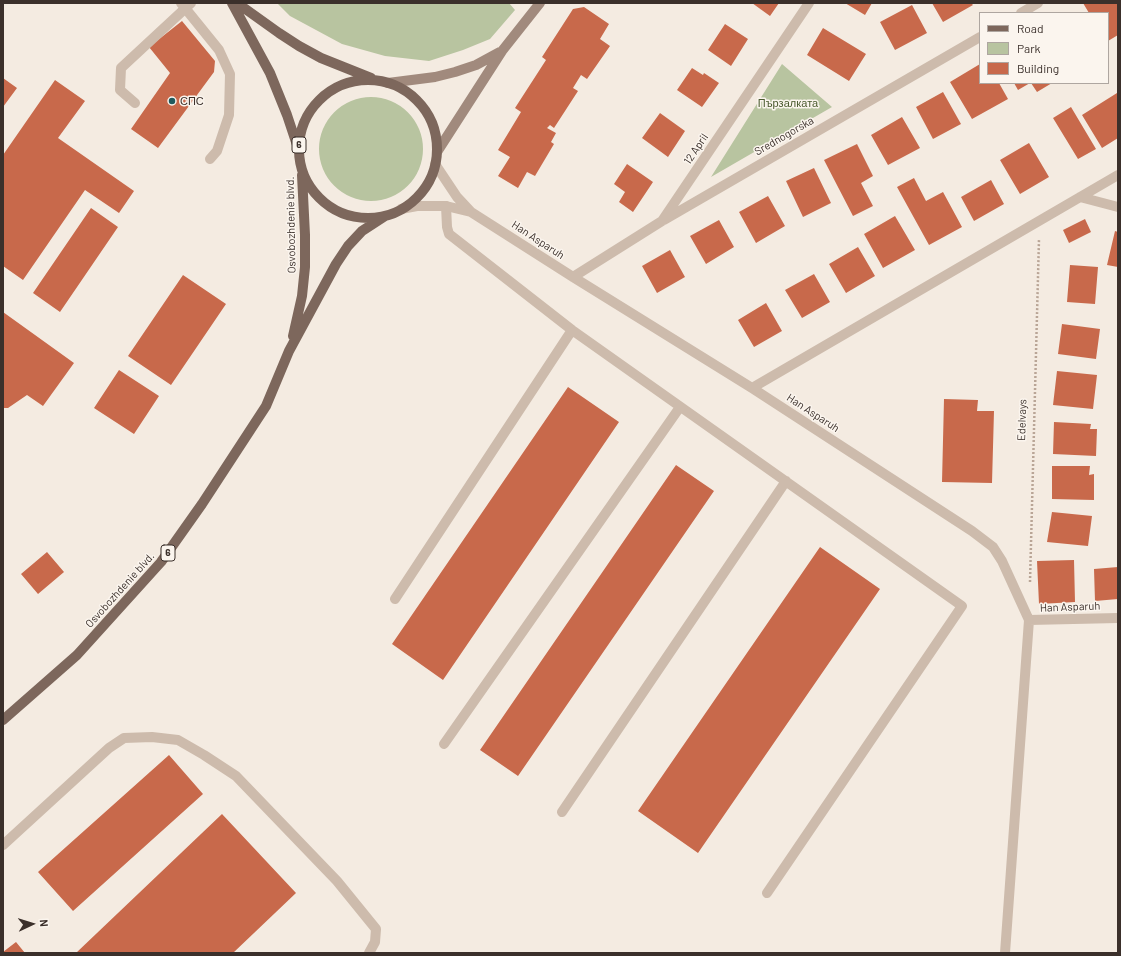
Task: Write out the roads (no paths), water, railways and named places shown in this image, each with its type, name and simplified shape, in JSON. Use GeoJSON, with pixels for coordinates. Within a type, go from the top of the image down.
{"type":"FeatureCollection","features":[{"type":"Feature","properties":{"kind":"main road","name":"6"},"geometry":{"type":"LineString","coordinates":[[232,3],[270,73],[287,115],[302,168],[314,192],[334,209],[359,217],[372,218],[385,216],[401,209],[413,201],[423,190],[430,178],[435,164],[436,152],[436,139],[433,126],[428,115],[420,104],[411,95],[400,88],[388,83],[374,80],[321,58],[299,46],[237,3]]}},
{"type":"Feature","properties":{"kind":"main road"},"geometry":{"type":"LineString","coordinates":[[436,152],[502,52],[540,3]]}},
{"type":"Feature","properties":{"kind":"main road"},"geometry":{"type":"LineString","coordinates":[[388,83],[435,77],[455,72],[476,65],[502,52]]}},
{"type":"Feature","properties":{"kind":"main road","name":"6"},"geometry":{"type":"LineString","coordinates":[[299,154],[302,128],[315,104],[325,95],[348,83],[361,80],[374,80]]}},
{"type":"Feature","properties":{"kind":"main road","name":"Osvobozhdenie blvd."},"geometry":{"type":"LineString","coordinates":[[289,352],[302,296],[305,267],[302,168]]}},
{"type":"Feature","properties":{"kind":"main road","name":"Osvobozhdenie blvd."},"geometry":{"type":"LineString","coordinates":[[3,720],[77,656],[161,562],[202,504],[266,406],[289,352],[336,264],[348,246],[362,231],[385,216]]}},
{"type":"Feature","properties":{"kind":"street","name":"12 April"},"geometry":{"type":"LineString","coordinates":[[573,277],[662,221],[808,3]]}},
{"type":"Feature","properties":{"kind":"street"},"geometry":{"type":"LineString","coordinates":[[1023,12],[1038,3]]}},
{"type":"Feature","properties":{"kind":"street"},"geometry":{"type":"LineString","coordinates":[[135,103],[120,90],[121,68],[186,5],[219,50],[230,74],[229,115],[217,150],[210,159]]}},
{"type":"Feature","properties":{"kind":"street","name":"Srednogorska"},"geometry":{"type":"LineString","coordinates":[[662,221],[979,38]]}},
{"type":"Feature","properties":{"kind":"street","name":"Han Asparuh"},"geometry":{"type":"LineString","coordinates":[[435,164],[457,196],[471,212],[752,388],[972,531],[992,547],[1002,560],[1029,620],[1118,618]]}},
{"type":"Feature","properties":{"kind":"street"},"geometry":{"type":"LineString","coordinates":[[752,388],[1118,175]]}},
{"type":"Feature","properties":{"kind":"street"},"geometry":{"type":"LineString","coordinates":[[1080,197],[1118,206]]}},
{"type":"Feature","properties":{"kind":"street","name":"Han Asparuh"},"geometry":{"type":"LineString","coordinates":[[401,209],[417,206],[446,206],[471,212]]}},
{"type":"Feature","properties":{"kind":"street"},"geometry":{"type":"LineString","coordinates":[[446,206],[447,227],[449,234],[572,330],[962,606],[767,893]]}},
{"type":"Feature","properties":{"kind":"street"},"geometry":{"type":"LineString","coordinates":[[395,599],[572,330]]}},
{"type":"Feature","properties":{"kind":"street"},"geometry":{"type":"LineString","coordinates":[[444,744],[680,406]]}},
{"type":"Feature","properties":{"kind":"street"},"geometry":{"type":"LineString","coordinates":[[562,812],[786,481]]}},
{"type":"Feature","properties":{"kind":"street"},"geometry":{"type":"LineString","coordinates":[[1005,953],[1029,620]]}},
{"type":"Feature","properties":{"kind":"street"},"geometry":{"type":"LineString","coordinates":[[3,845],[114,744],[124,738],[152,737],[178,740],[236,776],[337,881],[376,928],[375,942],[369,953]]}},
{"type":"Feature","properties":{"kind":"place","name":"СПС"},"geometry":{"type":"Point","coordinates":[172,101]}},
{"type":"Feature","properties":{"kind":"park label","name":"Пързалката"},"geometry":{"type":"Point","coordinates":[788,103]}}]}
